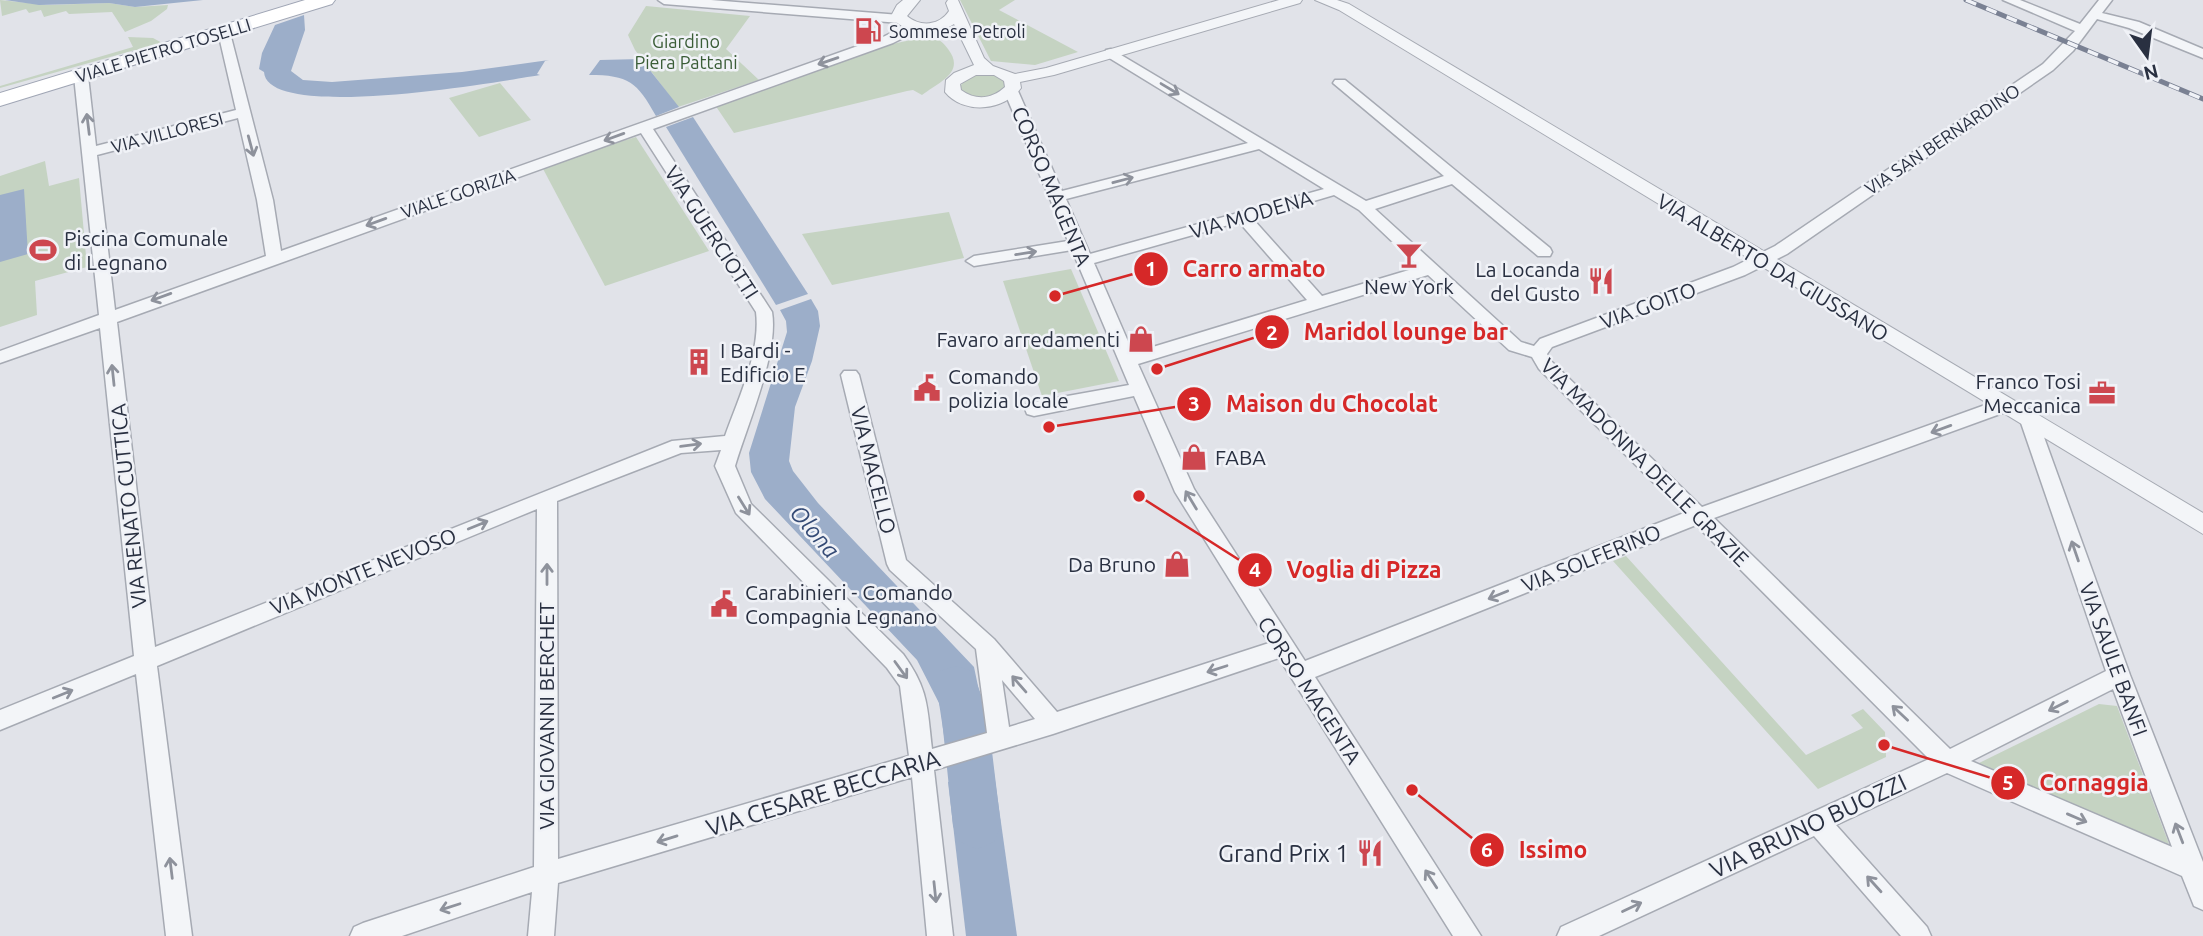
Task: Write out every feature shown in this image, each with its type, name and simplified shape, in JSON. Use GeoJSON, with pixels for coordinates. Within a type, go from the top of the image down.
{"type":"FeatureCollection","features":[{"type":"Feature","properties":{"kind":"main road","name":"VIALE PIETRO TOSELLI"},"geometry":{"type":"LineString","coordinates":[[0,100],[321,1]]}},
{"type":"Feature","properties":{"kind":"street"},"geometry":{"type":"LineString","coordinates":[[664,0],[912,16],[949,22],[955,7]]}},
{"type":"Feature","properties":{"kind":"street"},"geometry":{"type":"LineString","coordinates":[[912,16],[925,0]]}},
{"type":"Feature","properties":{"kind":"street"},"geometry":{"type":"LineString","coordinates":[[935,0],[955,7],[977,60],[989,69]]}},
{"type":"Feature","properties":{"kind":"street"},"geometry":{"type":"LineString","coordinates":[[1012,85],[1292,0]]}},
{"type":"Feature","properties":{"kind":"street","name":"VIA ALBERTO DA GIUSSANO"},"geometry":{"type":"LineString","coordinates":[[1322,0],[1337,4],[2203,525]]}},
{"type":"Feature","properties":{"kind":"street"},"geometry":{"type":"LineString","coordinates":[[2009,0],[2082,29]]}},
{"type":"Feature","properties":{"kind":"street","name":"VIA SAN BERNARDINO"},"geometry":{"type":"LineString","coordinates":[[1762,261],[2048,67],[2068,48],[2106,0]]}},
{"type":"Feature","properties":{"kind":"street"},"geometry":{"type":"LineString","coordinates":[[2095,15],[2134,25],[2203,54]]}},
{"type":"Feature","properties":{"kind":"street","name":"CORSO MAGENTA"},"geometry":{"type":"LineString","coordinates":[[912,16],[955,43],[963,64],[960,76],[952,83],[953,92],[968,101],[993,101],[1012,85]]}},
{"type":"Feature","properties":{"kind":"street","name":"VIALE GORIZIA"},"geometry":{"type":"LineString","coordinates":[[0,357],[895,37],[912,16]]}},
{"type":"Feature","properties":{"kind":"street"},"geometry":{"type":"LineString","coordinates":[[224,32],[265,200],[274,257]]}},
{"type":"Feature","properties":{"kind":"street","name":"VIA MADONNA DELLE GRAZIE"},"geometry":{"type":"LineString","coordinates":[[1111,53],[1364,207],[1515,346],[1538,353],[1545,365],[1918,730],[1947,762]]}},
{"type":"Feature","properties":{"kind":"street"},"geometry":{"type":"LineString","coordinates":[[960,76],[989,69]]}},
{"type":"Feature","properties":{"kind":"street","name":"CORSO MAGENTA"},"geometry":{"type":"LineString","coordinates":[[989,69],[1003,73],[1012,85],[1057,197],[1185,492],[1468,936]]}},
{"type":"Feature","properties":{"kind":"street","name":"VIA RENATO CUTTICA"},"geometry":{"type":"LineString","coordinates":[[81,76],[179,936]]}},
{"type":"Feature","properties":{"kind":"street"},"geometry":{"type":"LineString","coordinates":[[1340,83],[1544,252]]}},
{"type":"Feature","properties":{"kind":"street","name":"VIA VILLORESI"},"geometry":{"type":"LineString","coordinates":[[91,152],[242,113]]}},
{"type":"Feature","properties":{"kind":"street","name":"VIA GUERCIOTTI"},"geometry":{"type":"LineString","coordinates":[[644,126],[764,312],[766,325],[759,361],[725,466],[743,508],[895,661],[911,683],[929,761],[940,936]]}},
{"type":"Feature","properties":{"kind":"street"},"geometry":{"type":"LineString","coordinates":[[1057,197],[1261,144]]}},
{"type":"Feature","properties":{"kind":"street"},"geometry":{"type":"LineString","coordinates":[[1364,207],[1454,178]]}},
{"type":"Feature","properties":{"kind":"street","name":"VIA MODENA"},"geometry":{"type":"LineString","coordinates":[[974,261],[1081,252],[1243,216],[1337,190]]}},
{"type":"Feature","properties":{"kind":"street"},"geometry":{"type":"LineString","coordinates":[[1243,216],[1319,303]]}},
{"type":"Feature","properties":{"kind":"street","name":"VIA GOITO"},"geometry":{"type":"LineString","coordinates":[[1538,353],[1546,343],[1762,261]]}},
{"type":"Feature","properties":{"kind":"street"},"geometry":{"type":"LineString","coordinates":[[1127,361],[1432,268]]}},
{"type":"Feature","properties":{"kind":"street","name":"VIA MACELLO"},"geometry":{"type":"LineString","coordinates":[[850,375],[897,564],[986,645]]}},
{"type":"Feature","properties":{"kind":"street"},"geometry":{"type":"LineString","coordinates":[[1034,409],[1140,389]]}},
{"type":"Feature","properties":{"kind":"street","name":"VIA SOLFERINO"},"geometry":{"type":"LineString","coordinates":[[1299,673],[1698,516],[2005,405]]}},
{"type":"Feature","properties":{"kind":"street","name":"VIA SAULE BANFI"},"geometry":{"type":"LineString","coordinates":[[2029,420],[2119,676],[2203,897]]}},
{"type":"Feature","properties":{"kind":"street","name":"VIA MONTE NEVOSO"},"geometry":{"type":"LineString","coordinates":[[0,720],[547,497],[679,446],[710,442],[731,443]]}},
{"type":"Feature","properties":{"kind":"street","name":"VIA GIOVANNI BERCHET"},"geometry":{"type":"LineString","coordinates":[[541,936],[546,875],[547,497]]}},
{"type":"Feature","properties":{"kind":"street"},"geometry":{"type":"LineString","coordinates":[[986,645],[1053,724]]}},
{"type":"Feature","properties":{"kind":"street"},"geometry":{"type":"LineString","coordinates":[[986,645],[994,742]]}},
{"type":"Feature","properties":{"kind":"street","name":"VIA CESARE BECCARIA"},"geometry":{"type":"LineString","coordinates":[[363,936],[546,875],[1053,724],[1282,648]]}},
{"type":"Feature","properties":{"kind":"street","name":"VIA BRUNO BUOZZI"},"geometry":{"type":"LineString","coordinates":[[1570,936],[1947,762],[2119,676]]}},
{"type":"Feature","properties":{"kind":"street"},"geometry":{"type":"LineString","coordinates":[[1947,762],[2193,868]]}},
{"type":"Feature","properties":{"kind":"street"},"geometry":{"type":"LineString","coordinates":[[1817,821],[1918,936]]}},
{"type":"Feature","properties":{"kind":"green space"},"geometry":{"type":"Polygon","coordinates":[[[0,0],[47,5],[168,5],[167,9],[151,21],[125,32],[112,12],[69,14],[66,11],[44,17],[41,10],[29,13],[26,9],[2,16],[0,0]]]}},
{"type":"Feature","properties":{"kind":"green space"},"geometry":{"type":"Polygon","coordinates":[[[960,0],[1015,0],[999,10],[1078,52],[1035,65],[991,61],[960,0]]]}},
{"type":"Feature","properties":{"kind":"green space","name":"Giardino Piera Pattani"},"geometry":{"type":"Polygon","coordinates":[[[646,6],[750,16],[726,49],[759,80],[678,107],[635,50],[628,35],[646,6]]]}},
{"type":"Feature","properties":{"kind":"green space"},"geometry":{"type":"Polygon","coordinates":[[[930,36],[946,46],[954,64],[948,76],[922,95],[913,90],[907,91],[734,133],[715,105],[892,44],[930,36]]]}},
{"type":"Feature","properties":{"kind":"green space"},"geometry":{"type":"Polygon","coordinates":[[[128,37],[153,38],[166,45],[137,53],[135,50],[0,88],[133,47],[128,37]]]}},
{"type":"Feature","properties":{"kind":"green space"},"geometry":{"type":"Polygon","coordinates":[[[978,74],[993,74],[1005,79],[1008,87],[984,98],[965,93],[960,87],[965,79],[978,74]]]}},
{"type":"Feature","properties":{"kind":"green space"},"geometry":{"type":"Polygon","coordinates":[[[500,83],[531,120],[479,137],[449,98],[500,83]]]}},
{"type":"Feature","properties":{"kind":"green space"},"geometry":{"type":"Polygon","coordinates":[[[636,137],[709,251],[605,286],[541,165],[636,137]]]}},
{"type":"Feature","properties":{"kind":"green space","name":"Piscina Comunale di Legnano"},"geometry":{"type":"Polygon","coordinates":[[[45,161],[49,186],[79,178],[87,267],[35,281],[37,315],[0,327],[0,176],[45,161]]]}},
{"type":"Feature","properties":{"kind":"green space"},"geometry":{"type":"Polygon","coordinates":[[[949,212],[964,258],[832,285],[802,234],[949,212]]]}},
{"type":"Feature","properties":{"kind":"green space"},"geometry":{"type":"Polygon","coordinates":[[[1071,269],[1119,381],[1042,396],[1003,281],[1071,269]]]}},
{"type":"Feature","properties":{"kind":"green space"},"geometry":{"type":"Polygon","coordinates":[[[1626,556],[1806,755],[1863,728],[1851,715],[1863,709],[1885,732],[1886,757],[1818,789],[1613,561],[1626,556]]]}},
{"type":"Feature","properties":{"kind":"green space"},"geometry":{"type":"Polygon","coordinates":[[[2099,704],[2117,706],[2169,844],[1975,765],[2099,704]]]}},
{"type":"Feature","properties":{"kind":"water"},"geometry":{"type":"Polygon","coordinates":[[[5,0],[203,0],[135,7],[109,3],[39,5],[5,0]]]}},
{"type":"Feature","properties":{"kind":"water"},"geometry":{"type":"Polygon","coordinates":[[[304,15],[305,30],[291,71],[303,80],[332,82],[462,72],[549,60],[545,61],[537,74],[540,75],[482,84],[389,95],[303,95],[275,87],[259,69],[262,53],[275,25],[304,15]]]}},
{"type":"Feature","properties":{"kind":"water"},"geometry":{"type":"Polygon","coordinates":[[[641,59],[679,107],[656,116],[643,95],[630,83],[614,77],[589,75],[600,60],[641,59]]]}},
{"type":"Feature","properties":{"kind":"water"},"geometry":{"type":"Polygon","coordinates":[[[693,117],[808,294],[776,305],[666,127],[693,117]]]}},
{"type":"Feature","properties":{"kind":"water"},"geometry":{"type":"Polygon","coordinates":[[[24,189],[28,254],[0,262],[0,195],[24,189]]]}},
{"type":"Feature","properties":{"kind":"water"},"geometry":{"type":"Polygon","coordinates":[[[811,299],[818,311],[820,326],[812,361],[795,407],[789,461],[793,471],[818,503],[974,667],[987,729],[945,742],[939,703],[917,660],[765,499],[751,472],[749,453],[787,332],[786,321],[780,310],[811,299]]]}},
{"type":"Feature","properties":{"kind":"water"},"geometry":{"type":"Polygon","coordinates":[[[993,766],[1017,936],[966,936],[948,782],[993,766]]]}},
{"type":"Feature","properties":{"kind":"waterway","name":"Olona"},"geometry":{"type":"LineString","coordinates":[[956,685],[964,710],[977,826]]}},
{"type":"Feature","properties":{"kind":"railway"},"geometry":{"type":"LineString","coordinates":[[1966,0],[2203,99]]}},
{"type":"Feature","properties":{"kind":"place","name":"Sommese Petroli"},"geometry":{"type":"Point","coordinates":[868,31]}},
{"type":"Feature","properties":{"kind":"place","name":"Piscina Comunale di Legnano"},"geometry":{"type":"Point","coordinates":[43,250]}},
{"type":"Feature","properties":{"kind":"place","name":"New York"},"geometry":{"type":"Point","coordinates":[1409,255]}},
{"type":"Feature","properties":{"kind":"place","name":"La Locanda del Gusto"},"geometry":{"type":"Point","coordinates":[1601,281]}},
{"type":"Feature","properties":{"kind":"place","name":"Carro armato"},"geometry":{"type":"Point","coordinates":[1055,296]}},
{"type":"Feature","properties":{"kind":"place","name":"Favaro arredamenti"},"geometry":{"type":"Point","coordinates":[1141,339]}},
{"type":"Feature","properties":{"kind":"place","name":"I Bardi - Edificio E"},"geometry":{"type":"Point","coordinates":[699,362]}},
{"type":"Feature","properties":{"kind":"place","name":"Maridol lounge bar"},"geometry":{"type":"Point","coordinates":[1157,369]}},
{"type":"Feature","properties":{"kind":"place","name":"Comando polizia locale"},"geometry":{"type":"Point","coordinates":[927,388]}},
{"type":"Feature","properties":{"kind":"place","name":"Franco Tosi Meccanica"},"geometry":{"type":"Point","coordinates":[2102,393]}},
{"type":"Feature","properties":{"kind":"place","name":"Maison du Chocolat"},"geometry":{"type":"Point","coordinates":[1049,427]}},
{"type":"Feature","properties":{"kind":"place","name":"FABA"},"geometry":{"type":"Point","coordinates":[1194,457]}},
{"type":"Feature","properties":{"kind":"place","name":"Voglia di Pizza"},"geometry":{"type":"Point","coordinates":[1139,496]}},
{"type":"Feature","properties":{"kind":"place","name":"Da Bruno"},"geometry":{"type":"Point","coordinates":[1177,564]}},
{"type":"Feature","properties":{"kind":"place","name":"Carabinieri - Comando Compagnia Legnano"},"geometry":{"type":"Point","coordinates":[724,604]}},
{"type":"Feature","properties":{"kind":"place","name":"Cornaggia"},"geometry":{"type":"Point","coordinates":[1884,745]}},
{"type":"Feature","properties":{"kind":"place","name":"Issimo"},"geometry":{"type":"Point","coordinates":[1412,790]}},
{"type":"Feature","properties":{"kind":"place","name":"Grand Prix 1"},"geometry":{"type":"Point","coordinates":[1370,853]}}]}
